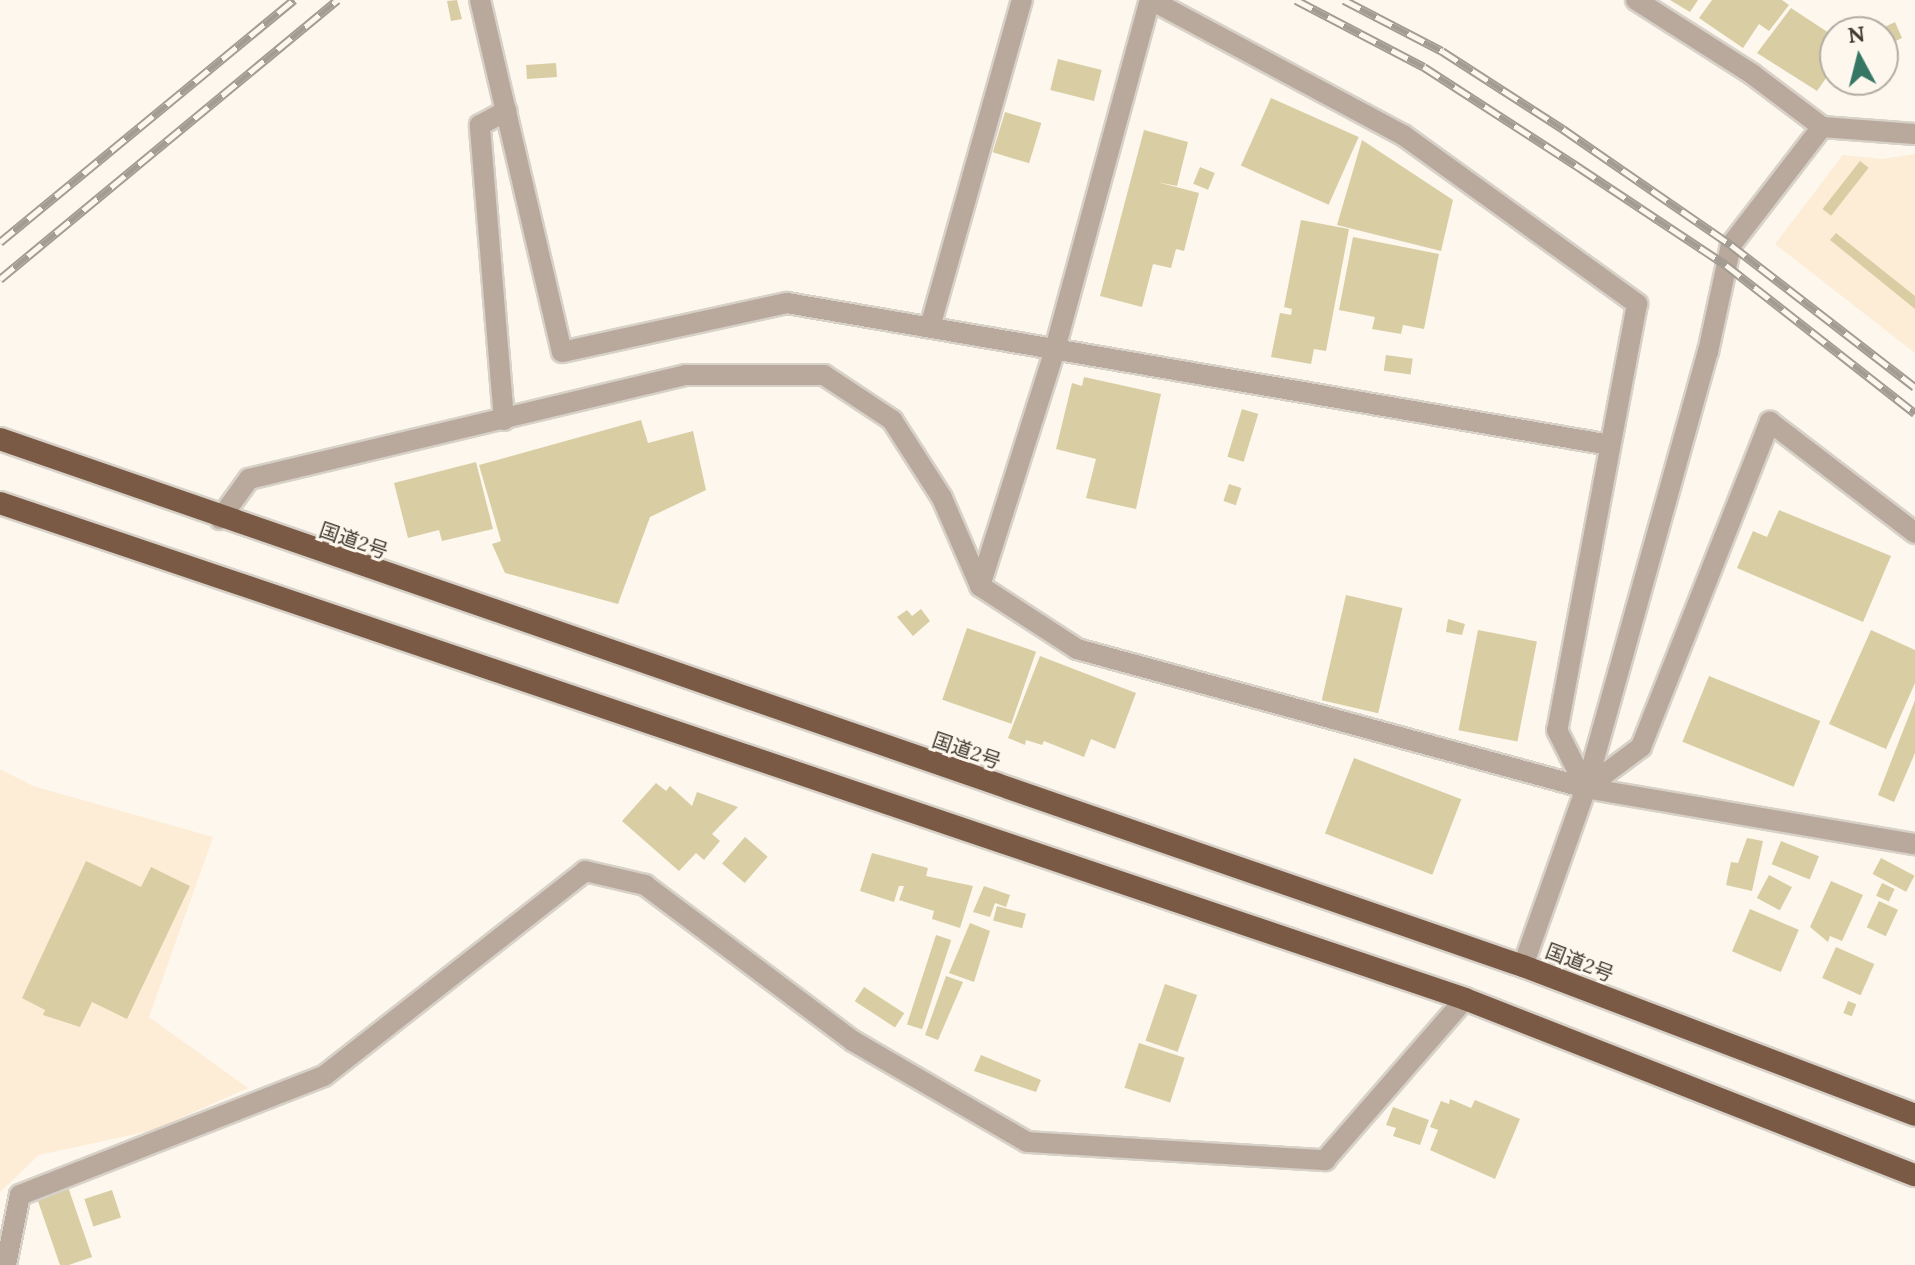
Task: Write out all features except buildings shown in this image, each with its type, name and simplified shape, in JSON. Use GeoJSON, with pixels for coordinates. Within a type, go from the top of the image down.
{"type":"FeatureCollection","features":[{"type":"Feature","properties":{"kind":"highway","name":"国道2号"},"geometry":{"type":"LineString","coordinates":[[0,439],[220,519],[1523,966],[1915,1115]]}},
{"type":"Feature","properties":{"kind":"highway"},"geometry":{"type":"LineString","coordinates":[[0,503],[1465,999],[1915,1175]]}},
{"type":"Feature","properties":{"kind":"street"},"geometry":{"type":"LineString","coordinates":[[480,0],[562,352],[787,303],[1610,445]]}},
{"type":"Feature","properties":{"kind":"street"},"geometry":{"type":"LineString","coordinates":[[930,327],[1022,0]]}},
{"type":"Feature","properties":{"kind":"street"},"geometry":{"type":"LineString","coordinates":[[980,586],[1055,349],[1151,0],[1403,135],[1637,304],[1557,730],[1586,788]]}},
{"type":"Feature","properties":{"kind":"street"},"geometry":{"type":"LineString","coordinates":[[1636,0],[1752,74],[1822,127],[1915,134]]}},
{"type":"Feature","properties":{"kind":"street"},"geometry":{"type":"LineString","coordinates":[[504,420],[480,125],[506,111]]}},
{"type":"Feature","properties":{"kind":"street"},"geometry":{"type":"LineString","coordinates":[[1523,966],[1586,788],[1708,352],[1731,245],[1822,127]]}},
{"type":"Feature","properties":{"kind":"street"},"geometry":{"type":"LineString","coordinates":[[220,519],[249,479],[685,375],[824,375],[892,420],[942,498],[980,586],[1077,649],[1586,788],[1915,844]]}},
{"type":"Feature","properties":{"kind":"street"},"geometry":{"type":"LineString","coordinates":[[1586,788],[1641,747],[1770,422],[1915,533]]}},
{"type":"Feature","properties":{"kind":"street"},"geometry":{"type":"LineString","coordinates":[[6,1265],[20,1195],[324,1076],[585,871],[645,885],[853,1041],[1027,1142],[1325,1160],[1465,999]]}},
{"type":"Feature","properties":{"kind":"shaded area"},"geometry":{"type":"Polygon","coordinates":[[[1915,154],[1915,353],[1775,244],[1843,155],[1882,159],[1915,154]]]}},
{"type":"Feature","properties":{"kind":"shaded area"},"geometry":{"type":"Polygon","coordinates":[[[0,769],[33,786],[213,837],[149,1017],[248,1088],[154,1130],[39,1155],[0,1192],[0,769]]]}},
{"type":"Feature","properties":{"kind":"railway"},"geometry":{"type":"LineString","coordinates":[[0,242],[294,0]]}},
{"type":"Feature","properties":{"kind":"railway"},"geometry":{"type":"LineString","coordinates":[[0,279],[337,0]]}},
{"type":"Feature","properties":{"kind":"railway"},"geometry":{"type":"LineString","coordinates":[[1296,0],[1424,67],[1726,265],[1915,413]]}},
{"type":"Feature","properties":{"kind":"railway"},"geometry":{"type":"LineString","coordinates":[[1344,0],[1442,51],[1563,129],[1731,245],[1915,387]]}}]}
